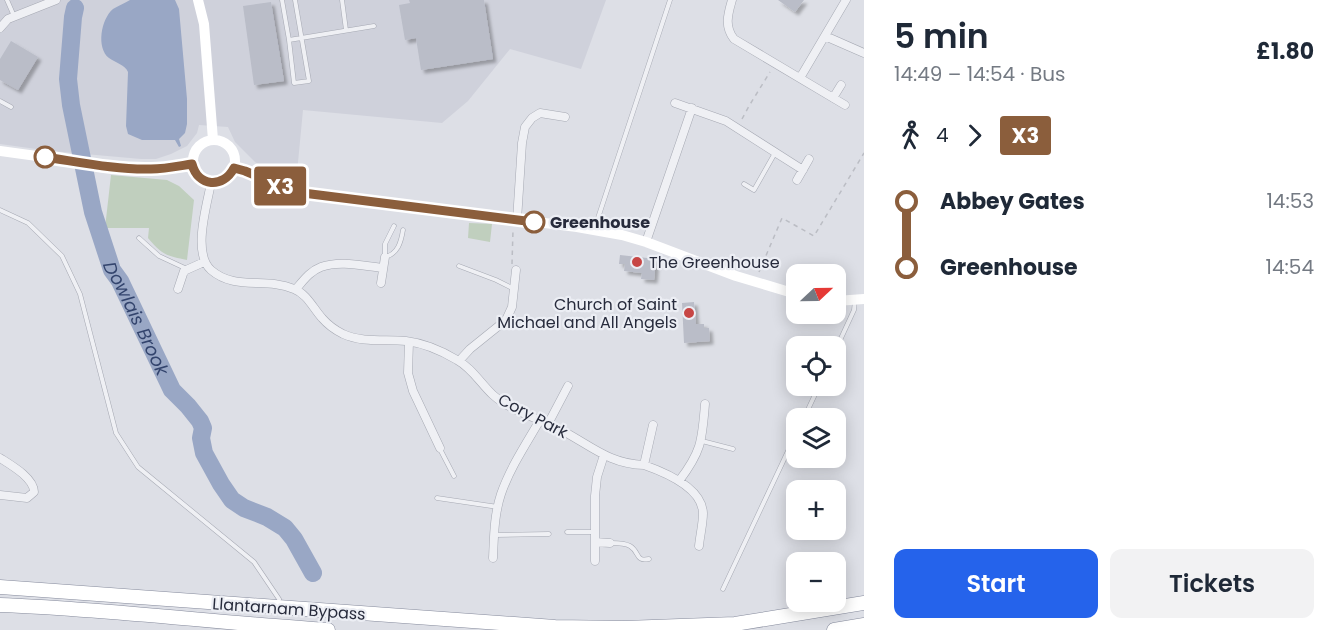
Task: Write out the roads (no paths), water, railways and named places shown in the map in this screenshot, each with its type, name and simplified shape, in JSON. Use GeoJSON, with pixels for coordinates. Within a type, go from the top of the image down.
{"type":"FeatureCollection","features":[{"type":"Feature","properties":{"kind":"highway","name":"Llantarnam Bypass"},"geometry":{"type":"LineString","coordinates":[[0,587],[567,627],[625,628],[735,624],[864,603]]}},
{"type":"Feature","properties":{"kind":"highway","name":"Llantarnam Bypass"},"geometry":{"type":"LineString","coordinates":[[0,605],[328,630]]}},
{"type":"Feature","properties":{"kind":"highway"},"geometry":{"type":"LineString","coordinates":[[834,630],[864,625]]}},
{"type":"Feature","properties":{"kind":"street"},"geometry":{"type":"LineString","coordinates":[[0,28],[4,22],[14,16],[56,0]]}},
{"type":"Feature","properties":{"kind":"street"},"geometry":{"type":"LineString","coordinates":[[198,0],[204,24],[213,140]]}},
{"type":"Feature","properties":{"kind":"street"},"geometry":{"type":"LineString","coordinates":[[732,0],[727,22],[734,39],[845,105]]}},
{"type":"Feature","properties":{"kind":"street"},"geometry":{"type":"LineString","coordinates":[[800,78],[825,36],[841,1]]}},
{"type":"Feature","properties":{"kind":"street"},"geometry":{"type":"LineString","coordinates":[[825,36],[864,53]]}},
{"type":"Feature","properties":{"kind":"street"},"geometry":{"type":"LineString","coordinates":[[832,98],[841,85]]}},
{"type":"Feature","properties":{"kind":"street"},"geometry":{"type":"LineString","coordinates":[[675,103],[726,121],[803,170]]}},
{"type":"Feature","properties":{"kind":"street"},"geometry":{"type":"LineString","coordinates":[[646,242],[692,108]]}},
{"type":"Feature","properties":{"kind":"street"},"geometry":{"type":"LineString","coordinates":[[515,220],[525,127],[532,118],[540,114],[565,117]]}},
{"type":"Feature","properties":{"kind":"street"},"geometry":{"type":"LineString","coordinates":[[213,140],[231,148],[235,162],[231,175],[225,180],[212,183],[196,174],[192,164],[195,150],[206,141],[213,140]]}},
{"type":"Feature","properties":{"kind":"street"},"geometry":{"type":"LineString","coordinates":[[0,151],[148,169],[192,164]]}},
{"type":"Feature","properties":{"kind":"street"},"geometry":{"type":"LineString","coordinates":[[797,180],[809,159]]}},
{"type":"Feature","properties":{"kind":"street"},"geometry":{"type":"LineString","coordinates":[[234,168],[295,192],[594,230],[646,242],[786,291]]}},
{"type":"Feature","properties":{"kind":"street"},"geometry":{"type":"LineString","coordinates":[[212,183],[201,245],[204,262],[212,270],[235,282],[274,283],[296,289],[307,276],[320,268],[336,264],[383,268]]}},
{"type":"Feature","properties":{"kind":"street"},"geometry":{"type":"LineString","coordinates":[[381,283],[385,257]]}},
{"type":"Feature","properties":{"kind":"street"},"geometry":{"type":"LineString","coordinates":[[178,289],[184,272],[204,262]]}},
{"type":"Feature","properties":{"kind":"street"},"geometry":{"type":"LineString","coordinates":[[459,361],[470,349],[506,320],[512,307],[516,270]]}},
{"type":"Feature","properties":{"kind":"street","name":"Cory Park"},"geometry":{"type":"LineString","coordinates":[[296,289],[332,328],[357,339],[409,342],[437,350],[459,361],[492,394],[508,406],[560,429],[604,455],[629,464],[644,465],[679,481],[691,490],[699,500],[703,511],[699,546]]}},
{"type":"Feature","properties":{"kind":"street"},"geometry":{"type":"LineString","coordinates":[[409,342],[408,373],[412,391],[440,448]]}},
{"type":"Feature","properties":{"kind":"street"},"geometry":{"type":"LineString","coordinates":[[493,558],[495,519],[501,495],[510,474],[522,451],[568,386]]}},
{"type":"Feature","properties":{"kind":"street"},"geometry":{"type":"LineString","coordinates":[[679,481],[699,450],[705,404]]}},
{"type":"Feature","properties":{"kind":"street"},"geometry":{"type":"LineString","coordinates":[[644,465],[653,425]]}},
{"type":"Feature","properties":{"kind":"street"},"geometry":{"type":"LineString","coordinates":[[595,561],[595,496],[597,477],[604,455]]}},
{"type":"Feature","properties":{"kind":"street"},"geometry":{"type":"LineString","coordinates":[[0,458],[29,480],[34,486],[34,492],[27,498],[0,495]]}},
{"type":"Feature","properties":{"kind":"street"},"geometry":{"type":"LineString","coordinates":[[595,542],[610,543]]}},
{"type":"Feature","properties":{"kind":"lane"},"geometry":{"type":"LineString","coordinates":[[7,0],[14,16]]}},
{"type":"Feature","properties":{"kind":"lane"},"geometry":{"type":"LineString","coordinates":[[282,0],[294,83],[309,81],[295,0]]}},
{"type":"Feature","properties":{"kind":"lane"},"geometry":{"type":"LineString","coordinates":[[342,0],[346,30]]}},
{"type":"Feature","properties":{"kind":"lane"},"geometry":{"type":"LineString","coordinates":[[594,230],[670,0]]}},
{"type":"Feature","properties":{"kind":"lane"},"geometry":{"type":"LineString","coordinates":[[289,40],[374,26]]}},
{"type":"Feature","properties":{"kind":"lane"},"geometry":{"type":"LineString","coordinates":[[0,101],[11,107]]}},
{"type":"Feature","properties":{"kind":"lane"},"geometry":{"type":"LineString","coordinates":[[744,184],[754,189],[775,153]]}},
{"type":"Feature","properties":{"kind":"lane"},"geometry":{"type":"LineString","coordinates":[[0,210],[28,224],[62,256],[80,294],[116,433],[138,467],[254,562],[279,599]]}},
{"type":"Feature","properties":{"kind":"lane"},"geometry":{"type":"LineString","coordinates":[[394,226],[385,244],[385,257],[392,256],[398,250],[403,230]]}},
{"type":"Feature","properties":{"kind":"lane"},"geometry":{"type":"LineString","coordinates":[[139,237],[159,256],[187,270]]}},
{"type":"Feature","properties":{"kind":"lane"},"geometry":{"type":"LineString","coordinates":[[459,266],[496,280],[514,290]]}},
{"type":"Feature","properties":{"kind":"lane"},"geometry":{"type":"LineString","coordinates":[[842,336],[860,300]]}},
{"type":"Feature","properties":{"kind":"lane"},"geometry":{"type":"LineString","coordinates":[[701,441],[733,449]]}},
{"type":"Feature","properties":{"kind":"lane"},"geometry":{"type":"LineString","coordinates":[[440,448],[454,476]]}},
{"type":"Feature","properties":{"kind":"lane"},"geometry":{"type":"LineString","coordinates":[[723,589],[786,455]]}},
{"type":"Feature","properties":{"kind":"lane"},"geometry":{"type":"LineString","coordinates":[[437,498],[498,507]]}},
{"type":"Feature","properties":{"kind":"lane"},"geometry":{"type":"LineString","coordinates":[[567,532],[594,532]]}},
{"type":"Feature","properties":{"kind":"lane"},"geometry":{"type":"LineString","coordinates":[[494,535],[549,534]]}},
{"type":"Feature","properties":{"kind":"lane"},"geometry":{"type":"LineString","coordinates":[[610,543],[628,545],[640,559],[649,558]]}},
{"type":"Feature","properties":{"kind":"water"},"geometry":{"type":"Polygon","coordinates":[[[130,0],[175,0],[179,9],[187,124],[185,133],[179,139],[181,146],[179,147],[175,140],[142,140],[128,134],[126,126],[128,72],[109,58],[102,48],[101,41],[105,19],[113,9],[130,0]]]}},
{"type":"Feature","properties":{"kind":"waterway","name":"Dowlais Brook"},"geometry":{"type":"LineString","coordinates":[[75,8],[68,79],[71,105],[93,212],[112,270],[120,281],[172,390],[200,421],[203,428],[201,438],[204,453],[221,484],[232,500],[285,528],[294,539],[313,573]]}},
{"type":"Feature","properties":{"kind":"place","name":"Greenhouse"},"geometry":{"type":"Point","coordinates":[534,222]}},
{"type":"Feature","properties":{"kind":"place","name":"The Greenhouse"},"geometry":{"type":"Point","coordinates":[637,262]}},
{"type":"Feature","properties":{"kind":"place","name":"Church of Saint Michael and All Angels"},"geometry":{"type":"Point","coordinates":[689,313]}}]}
